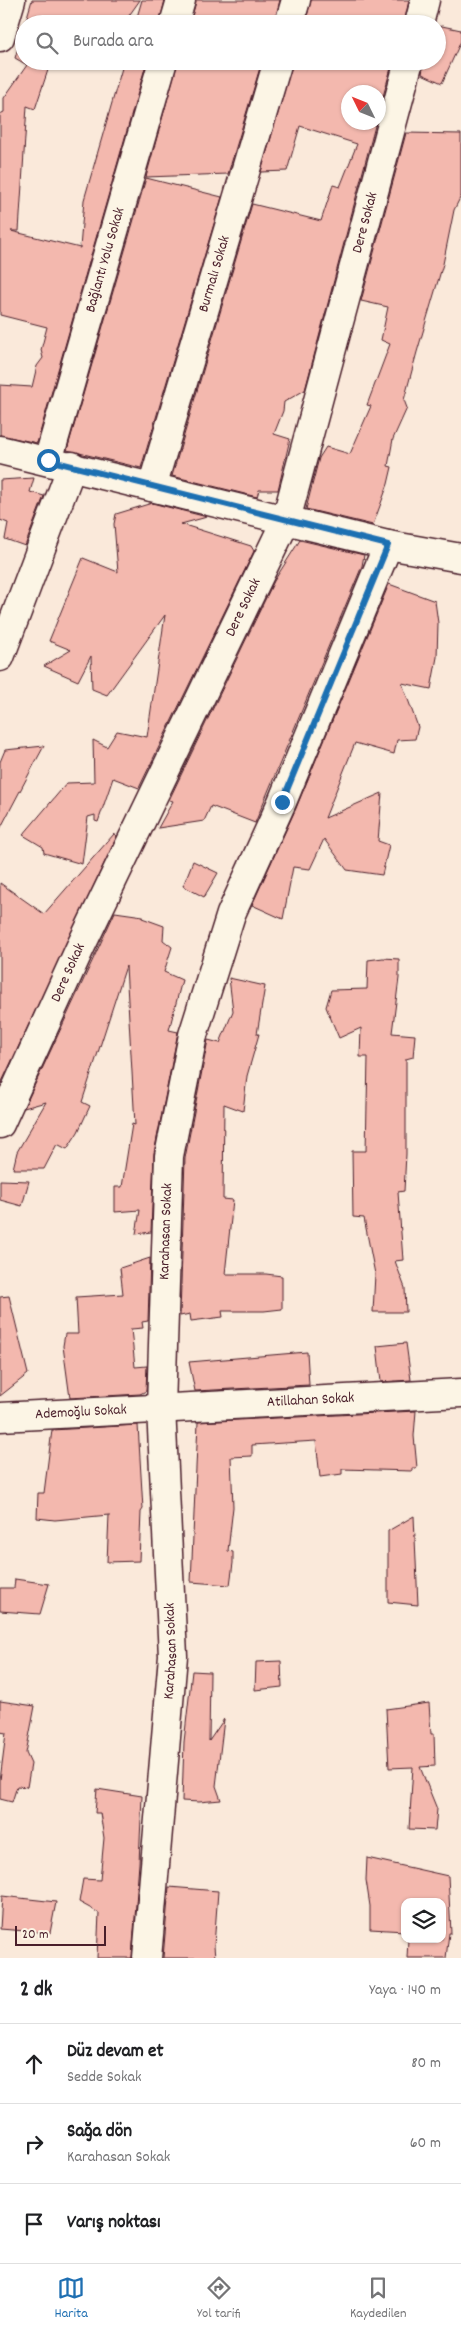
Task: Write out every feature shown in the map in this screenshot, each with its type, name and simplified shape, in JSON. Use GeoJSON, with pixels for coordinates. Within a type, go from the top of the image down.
{"type":"FeatureCollection","features":[{"type":"Feature","properties":{"kind":"street"},"geometry":{"type":"LineString","coordinates":[[0,37],[11,0]]}},
{"type":"Feature","properties":{"kind":"street"},"geometry":{"type":"LineString","coordinates":[[177,15],[181,0]]}},
{"type":"Feature","properties":{"kind":"street"},"geometry":{"type":"LineString","coordinates":[[292,15],[296,0]]}},
{"type":"Feature","properties":{"kind":"street"},"geometry":{"type":"LineString","coordinates":[[422,15],[426,0]]}},
{"type":"Feature","properties":{"kind":"street","name":"Bağlantı Yolu Sokak"},"geometry":{"type":"LineString","coordinates":[[0,657],[60,463],[161,70]]}},
{"type":"Feature","properties":{"kind":"street","name":"Burmalı Sokak"},"geometry":{"type":"LineString","coordinates":[[152,487],[275,70]]}},
{"type":"Feature","properties":{"kind":"street","name":"Dere Sokak"},"geometry":{"type":"LineString","coordinates":[[0,1124],[80,948],[286,520],[407,70]]}},
{"type":"Feature","properties":{"kind":"street"},"geometry":{"type":"LineString","coordinates":[[0,450],[60,463],[388,545],[461,558]]}},
{"type":"Feature","properties":{"kind":"street","name":"Karahasan Sokak"},"geometry":{"type":"LineString","coordinates":[[147,1958],[174,1656],[161,1408],[170,1156],[193,1035],[231,914],[282,802],[388,545]]}},
{"type":"Feature","properties":{"kind":"street","name":"Atillahan Sokak"},"geometry":{"type":"LineString","coordinates":[[161,1408],[461,1393]]}},
{"type":"Feature","properties":{"kind":"street","name":"Ademoğlu Sokak"},"geometry":{"type":"LineString","coordinates":[[0,1417],[161,1408]]}},
{"type":"Feature","properties":{"kind":"building"},"geometry":{"type":"Polygon","coordinates":[[[32,0],[140,0],[129,15],[28,15],[32,0]]]}},
{"type":"Feature","properties":{"kind":"building"},"geometry":{"type":"Polygon","coordinates":[[[142,0],[165,0],[161,15],[138,15],[142,0]]]}},
{"type":"Feature","properties":{"kind":"building"},"geometry":{"type":"Polygon","coordinates":[[[196,0],[280,0],[276,15],[192,15],[196,0]]]}},
{"type":"Feature","properties":{"kind":"building"},"geometry":{"type":"Polygon","coordinates":[[[311,0],[409,0],[406,15],[307,15],[311,0]]]}},
{"type":"Feature","properties":{"kind":"building"},"geometry":{"type":"Polygon","coordinates":[[[446,27],[461,30],[461,41],[442,83],[422,74],[423,70],[446,70],[446,27]]]}},
{"type":"Feature","properties":{"kind":"building"},"geometry":{"type":"Polygon","coordinates":[[[24,70],[48,70],[35,109],[27,106],[19,231],[11,231],[80,248],[84,200],[121,70],[144,70],[37,443],[0,435],[0,385],[32,387],[37,366],[43,358],[41,350],[47,327],[0,315],[0,114],[4,112],[4,98],[24,70]]]}},
{"type":"Feature","properties":{"kind":"building"},"geometry":{"type":"Polygon","coordinates":[[[176,70],[259,70],[228,174],[146,177],[176,70]]]}},
{"type":"Feature","properties":{"kind":"building"},"geometry":{"type":"Polygon","coordinates":[[[290,70],[390,70],[386,86],[341,85],[341,130],[374,130],[305,390],[284,402],[283,411],[274,434],[290,439],[278,490],[259,490],[257,497],[172,476],[252,204],[321,221],[333,185],[340,187],[357,144],[300,126],[287,171],[261,172],[290,70]]]}},
{"type":"Feature","properties":{"kind":"building"},"geometry":{"type":"Polygon","coordinates":[[[406,133],[461,134],[461,196],[454,210],[443,264],[404,400],[407,408],[393,439],[388,466],[392,467],[388,484],[373,525],[306,509],[319,458],[326,447],[350,454],[371,406],[367,405],[390,344],[381,340],[388,307],[361,301],[406,133]]]}},
{"type":"Feature","properties":{"kind":"building"},"geometry":{"type":"Polygon","coordinates":[[[146,178],[222,197],[141,468],[67,450],[146,178]]]}},
{"type":"Feature","properties":{"kind":"building"},"geometry":{"type":"Polygon","coordinates":[[[34,478],[30,492],[44,496],[25,546],[5,539],[8,523],[0,520],[0,480],[34,478]]]}},
{"type":"Feature","properties":{"kind":"building"},"geometry":{"type":"Polygon","coordinates":[[[152,503],[207,517],[181,524],[251,546],[254,551],[139,788],[113,778],[98,822],[95,821],[95,815],[88,817],[82,864],[44,853],[43,847],[23,835],[67,783],[94,782],[93,740],[107,747],[117,731],[147,737],[165,615],[107,695],[92,689],[91,656],[78,681],[44,666],[71,650],[49,641],[83,558],[118,572],[114,524],[116,514],[152,503]]]}},
{"type":"Feature","properties":{"kind":"building"},"geometry":{"type":"Polygon","coordinates":[[[300,540],[364,555],[362,566],[255,823],[211,806],[204,821],[158,828],[173,801],[169,800],[274,581],[300,540]]]}},
{"type":"Feature","properties":{"kind":"building"},"geometry":{"type":"Polygon","coordinates":[[[389,584],[435,601],[438,623],[437,657],[431,689],[402,683],[418,727],[415,739],[397,740],[394,754],[355,743],[325,818],[382,793],[378,841],[389,845],[382,875],[347,870],[324,839],[310,869],[293,867],[283,919],[252,905],[296,808],[389,584]]]}},
{"type":"Feature","properties":{"kind":"building"},"geometry":{"type":"Polygon","coordinates":[[[44,746],[0,829],[0,762],[5,750],[44,746]]]}},
{"type":"Feature","properties":{"kind":"building"},"geometry":{"type":"Polygon","coordinates":[[[114,834],[117,836],[0,1086],[0,883],[44,914],[114,834]]]}},
{"type":"Feature","properties":{"kind":"building"},"geometry":{"type":"Polygon","coordinates":[[[193,861],[218,873],[204,897],[183,886],[193,861]]]}},
{"type":"Feature","properties":{"kind":"building"},"geometry":{"type":"Polygon","coordinates":[[[115,912],[143,916],[142,918],[164,926],[163,940],[172,947],[164,972],[182,980],[169,1030],[178,1032],[154,1153],[151,1232],[136,1234],[140,1210],[115,1212],[115,1187],[122,1187],[132,1124],[135,1125],[126,966],[82,1102],[90,1106],[78,1132],[67,1149],[57,1144],[44,1169],[13,1169],[17,1152],[46,1102],[24,1108],[115,912]]]}},
{"type":"Feature","properties":{"kind":"building"},"geometry":{"type":"Polygon","coordinates":[[[383,958],[399,959],[399,978],[392,1033],[415,1035],[413,1057],[406,1059],[404,1191],[398,1192],[403,1260],[395,1261],[405,1288],[406,1312],[373,1312],[375,1274],[364,1218],[353,1217],[352,1151],[366,1151],[368,1057],[360,1057],[361,1028],[339,1038],[326,1007],[331,990],[367,989],[368,960],[383,958]]]}},
{"type":"Feature","properties":{"kind":"building"},"geometry":{"type":"Polygon","coordinates":[[[229,978],[265,986],[257,1034],[259,1034],[247,1076],[243,1111],[224,1104],[223,1199],[233,1200],[225,1274],[282,1276],[282,1309],[222,1311],[223,1317],[191,1321],[190,1314],[180,1316],[185,1158],[208,1040],[220,1043],[233,1011],[229,978]]]}},
{"type":"Feature","properties":{"kind":"building"},"geometry":{"type":"Polygon","coordinates":[[[0,1180],[29,1181],[22,1206],[0,1200],[0,1180]]]}},
{"type":"Feature","properties":{"kind":"building"},"geometry":{"type":"Polygon","coordinates":[[[150,1258],[148,1321],[142,1322],[143,1328],[131,1329],[135,1367],[147,1366],[146,1391],[140,1394],[70,1398],[63,1346],[65,1334],[78,1334],[76,1297],[123,1294],[120,1268],[150,1258]]]}},
{"type":"Feature","properties":{"kind":"building"},"geometry":{"type":"Polygon","coordinates":[[[9,1296],[28,1374],[0,1396],[0,1297],[9,1296]]]}},
{"type":"Feature","properties":{"kind":"building"},"geometry":{"type":"Polygon","coordinates":[[[406,1343],[411,1380],[381,1382],[377,1346],[406,1343]]]}},
{"type":"Feature","properties":{"kind":"building"},"geometry":{"type":"Polygon","coordinates":[[[307,1352],[309,1385],[195,1391],[189,1362],[307,1352]]]}},
{"type":"Feature","properties":{"kind":"building"},"geometry":{"type":"Polygon","coordinates":[[[416,1411],[414,1436],[417,1468],[412,1468],[412,1471],[342,1469],[342,1474],[320,1477],[316,1441],[252,1445],[252,1456],[231,1457],[233,1507],[228,1551],[233,1552],[233,1563],[230,1585],[191,1582],[198,1422],[416,1411]]]}},
{"type":"Feature","properties":{"kind":"building"},"geometry":{"type":"Polygon","coordinates":[[[138,1425],[143,1509],[141,1512],[139,1561],[107,1562],[109,1515],[55,1520],[37,1518],[38,1493],[44,1493],[52,1430],[138,1425]]]}},
{"type":"Feature","properties":{"kind":"building"},"geometry":{"type":"Polygon","coordinates":[[[414,1516],[418,1605],[388,1602],[388,1531],[414,1516]]]}},
{"type":"Feature","properties":{"kind":"building"},"geometry":{"type":"Polygon","coordinates":[[[15,1579],[49,1584],[40,1614],[0,1611],[0,1588],[14,1588],[15,1579]]]}},
{"type":"Feature","properties":{"kind":"building"},"geometry":{"type":"Polygon","coordinates":[[[281,1661],[282,1687],[255,1690],[256,1662],[281,1661]]]}},
{"type":"Feature","properties":{"kind":"building"},"geometry":{"type":"Polygon","coordinates":[[[192,1671],[210,1672],[209,1741],[224,1719],[216,1786],[221,1800],[182,1801],[184,1742],[192,1671]]]}},
{"type":"Feature","properties":{"kind":"building"},"geometry":{"type":"Polygon","coordinates":[[[0,1701],[35,1706],[26,1753],[31,1764],[27,1787],[17,1786],[12,1802],[0,1799],[0,1780],[6,1733],[0,1732],[0,1701]]]}},
{"type":"Feature","properties":{"kind":"building"},"geometry":{"type":"Polygon","coordinates":[[[429,1703],[431,1734],[434,1734],[435,1766],[420,1767],[437,1809],[435,1830],[409,1829],[413,1767],[389,1768],[386,1709],[429,1703]]]}},
{"type":"Feature","properties":{"kind":"building"},"geometry":{"type":"Polygon","coordinates":[[[97,1789],[142,1796],[132,1958],[97,1958],[99,1913],[79,1902],[83,1879],[100,1880],[104,1838],[100,1813],[95,1813],[97,1789]]]}},
{"type":"Feature","properties":{"kind":"building"},"geometry":{"type":"Polygon","coordinates":[[[367,1858],[448,1876],[451,1933],[449,1933],[446,1958],[407,1958],[408,1943],[446,1943],[446,1898],[401,1898],[401,1931],[370,1929],[370,1906],[366,1880],[367,1858]]]}},
{"type":"Feature","properties":{"kind":"building"},"geometry":{"type":"Polygon","coordinates":[[[169,1887],[218,1891],[214,1946],[215,1958],[163,1958],[169,1887]]]}},
{"type":"Feature","properties":{"kind":"building"},"geometry":{"type":"Polygon","coordinates":[[[2,1896],[56,1902],[50,1933],[0,1929],[2,1896]]]}},
{"type":"Feature","properties":{"kind":"route"},"geometry":{"type":"LineString","coordinates":[[48,460],[388,545],[282,802]]}}]}
